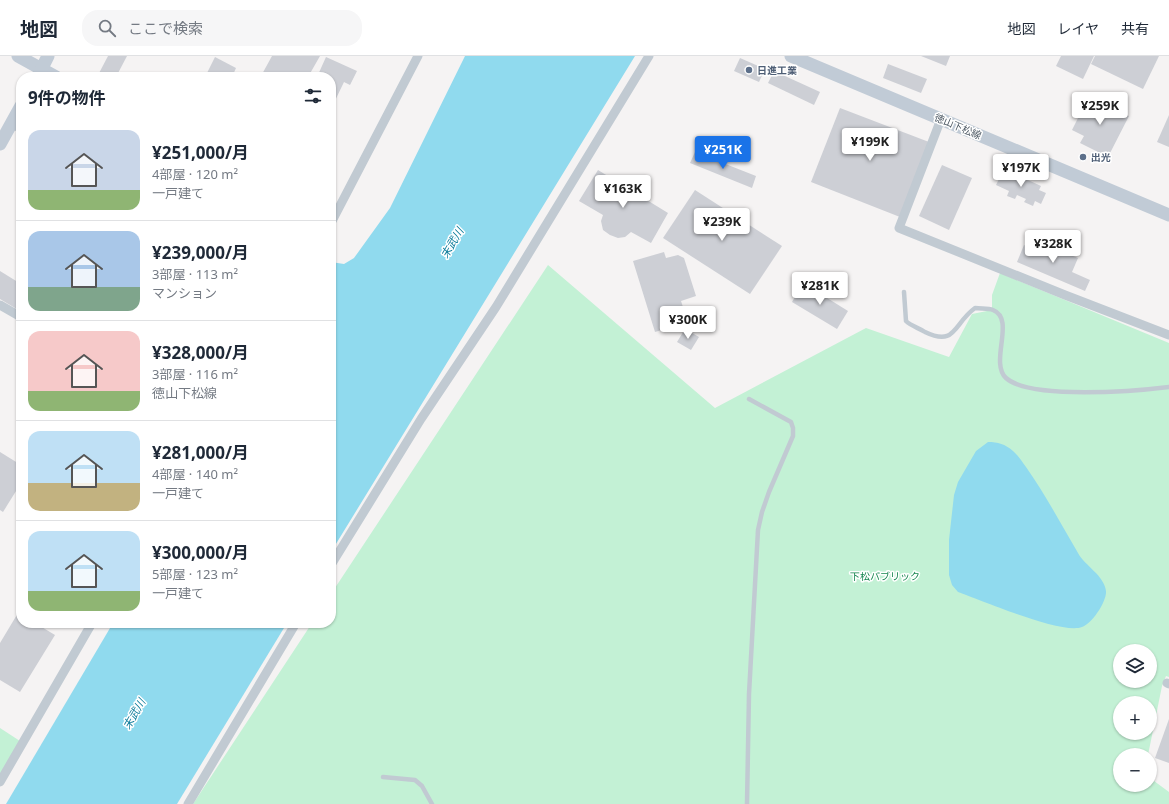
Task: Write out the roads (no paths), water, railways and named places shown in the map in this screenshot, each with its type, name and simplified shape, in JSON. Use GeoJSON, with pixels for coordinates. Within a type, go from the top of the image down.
{"type":"FeatureCollection","features":[{"type":"Feature","properties":{"kind":"main road"},"geometry":{"type":"LineString","coordinates":[[18,56],[39,72]]}},
{"type":"Feature","properties":{"kind":"main road"},"geometry":{"type":"LineString","coordinates":[[40,72],[48,56]]}},
{"type":"Feature","properties":{"kind":"main road","name":"徳山下松線"},"geometry":{"type":"LineString","coordinates":[[791,56],[1169,215]]}},
{"type":"Feature","properties":{"kind":"main road"},"geometry":{"type":"LineString","coordinates":[[0,144],[16,126]]}},
{"type":"Feature","properties":{"kind":"street"},"geometry":{"type":"LineString","coordinates":[[336,213],[418,56]]}},
{"type":"Feature","properties":{"kind":"street"},"geometry":{"type":"LineString","coordinates":[[336,557],[421,419],[496,307],[649,56]]}},
{"type":"Feature","properties":{"kind":"street"},"geometry":{"type":"LineString","coordinates":[[941,119],[899,228],[1065,295],[1169,334]]}},
{"type":"Feature","properties":{"kind":"street"},"geometry":{"type":"LineString","coordinates":[[0,305],[16,314]]}},
{"type":"Feature","properties":{"kind":"street"},"geometry":{"type":"LineString","coordinates":[[0,782],[89,628]]}},
{"type":"Feature","properties":{"kind":"street"},"geometry":{"type":"LineString","coordinates":[[188,804],[293,628]]}},
{"type":"Feature","properties":{"kind":"lane"},"geometry":{"type":"LineString","coordinates":[[904,292],[906,321],[942,338],[950,336],[965,315],[975,308],[994,310],[999,314],[1003,322],[1000,370],[1012,382],[1027,387],[1093,392],[1138,391],[1169,387]]}},
{"type":"Feature","properties":{"kind":"lane"},"geometry":{"type":"LineString","coordinates":[[747,804],[746,758],[749,679],[758,530],[762,512],[793,436],[794,428],[790,422],[749,399]]}},
{"type":"Feature","properties":{"kind":"lane"},"geometry":{"type":"LineString","coordinates":[[383,777],[415,780],[422,786],[432,804]]}},
{"type":"Feature","properties":{"kind":"water","name":"末武川"},"geometry":{"type":"Polygon","coordinates":[[[465,56],[635,56],[336,544],[336,263],[344,264],[354,258],[390,208],[465,56]]]}},
{"type":"Feature","properties":{"kind":"water"},"geometry":{"type":"Polygon","coordinates":[[[988,442],[1004,445],[1013,451],[1018,457],[1040,488],[1081,558],[1098,575],[1105,585],[1106,595],[1104,600],[1098,612],[1086,625],[1072,628],[1040,622],[958,592],[952,585],[949,575],[949,540],[954,495],[958,482],[976,451],[988,442]]]}},
{"type":"Feature","properties":{"kind":"water","name":"末武川"},"geometry":{"type":"Polygon","coordinates":[[[110,628],[284,628],[177,804],[6,804],[110,628]]]}},
{"type":"Feature","properties":{"kind":"place","name":"日進工業"},"geometry":{"type":"Point","coordinates":[749,70]}},
{"type":"Feature","properties":{"kind":"place","name":"出光"},"geometry":{"type":"Point","coordinates":[1083,157]}},
{"type":"Feature","properties":{"kind":"park label","name":"下松パブリック"},"geometry":{"type":"Point","coordinates":[885,576]}}]}
